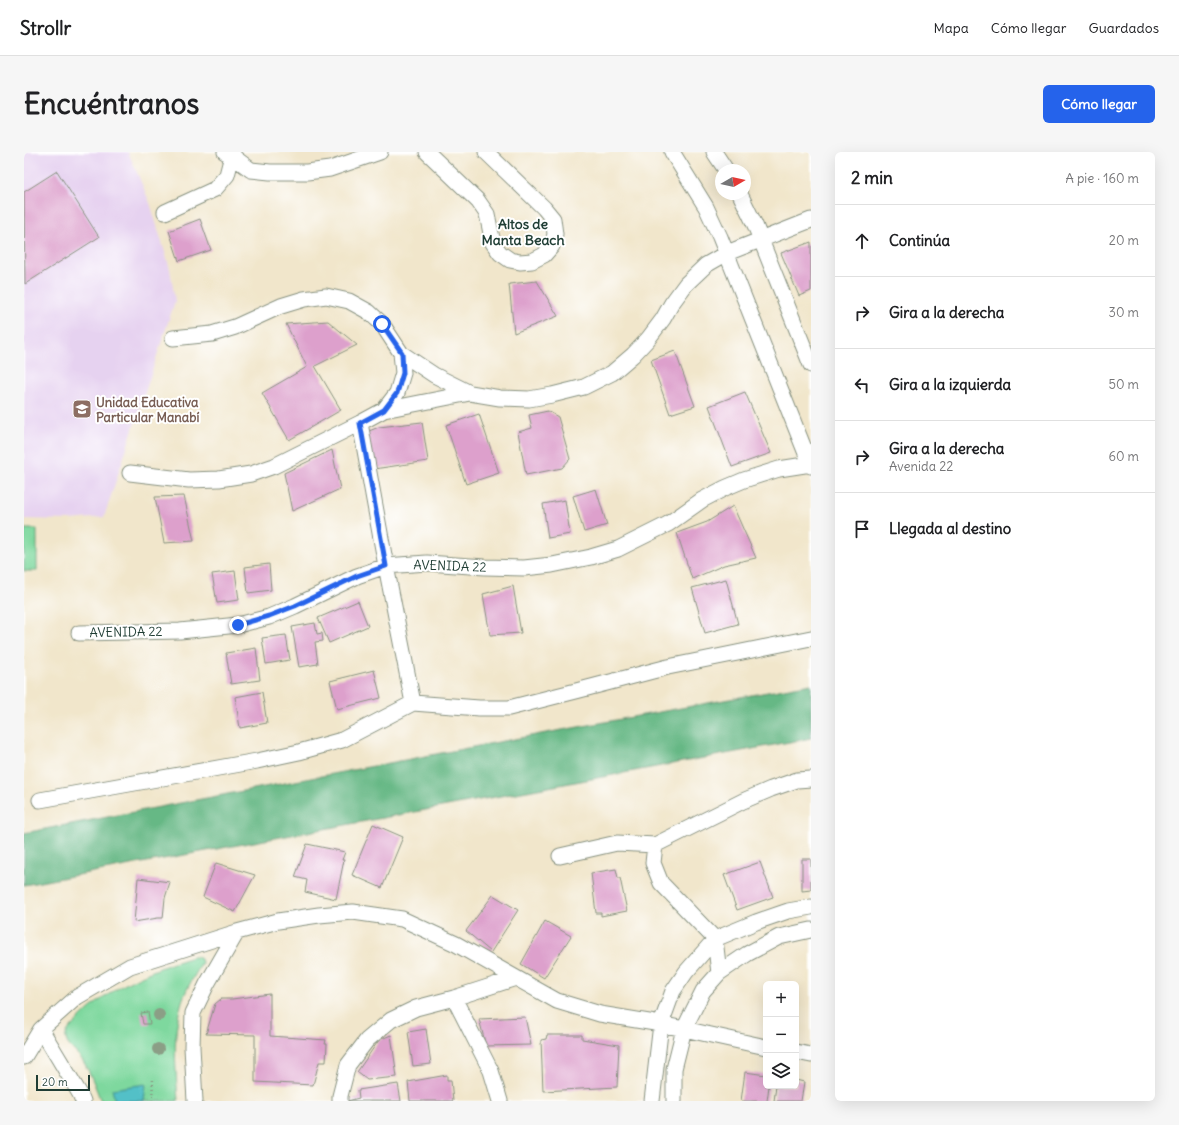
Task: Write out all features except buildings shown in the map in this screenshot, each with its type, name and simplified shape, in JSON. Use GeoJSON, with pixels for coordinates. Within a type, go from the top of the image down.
{"type":"FeatureCollection","features":[{"type":"Feature","properties":{"kind":"street"},"geometry":{"type":"LineString","coordinates":[[230,153],[251,170],[270,172],[307,172],[330,169],[380,152]]}},
{"type":"Feature","properties":{"kind":"street"},"geometry":{"type":"LineString","coordinates":[[427,152],[478,201],[487,214],[493,243],[500,253],[510,260],[520,262],[532,261],[544,255],[552,246],[555,234],[553,219],[544,208],[486,152]]}},
{"type":"Feature","properties":{"kind":"street"},"geometry":{"type":"LineString","coordinates":[[672,152],[706,207],[727,253],[811,465]]}},
{"type":"Feature","properties":{"kind":"street"},"geometry":{"type":"LineString","coordinates":[[714,152],[722,164]]}},
{"type":"Feature","properties":{"kind":"street"},"geometry":{"type":"LineString","coordinates":[[165,212],[215,189],[227,175],[230,153]]}},
{"type":"Feature","properties":{"kind":"street"},"geometry":{"type":"LineString","coordinates":[[743,200],[761,240],[811,365]]}},
{"type":"Feature","properties":{"kind":"street"},"geometry":{"type":"LineString","coordinates":[[173,338],[212,334],[235,327],[281,306],[304,299],[326,296],[349,301],[369,312],[382,324],[402,353],[434,375],[470,393],[500,398],[529,399],[552,395],[584,387],[612,373],[633,355],[648,339],[686,284],[706,265],[727,253],[811,220]]}},
{"type":"Feature","properties":{"kind":"street"},"geometry":{"type":"LineString","coordinates":[[384,410],[397,393],[403,373],[402,353]]}},
{"type":"Feature","properties":{"kind":"street"},"geometry":{"type":"LineString","coordinates":[[130,473],[189,480],[219,479],[251,474],[274,466],[384,410],[470,393]]}},
{"type":"Feature","properties":{"kind":"street"},"geometry":{"type":"LineString","coordinates":[[360,423],[413,703]]}},
{"type":"Feature","properties":{"kind":"street","name":"AVENIDA 22"},"geometry":{"type":"LineString","coordinates":[[79,633],[180,631],[238,625],[269,616],[295,606],[357,576],[386,566],[427,563],[524,568],[552,565],[591,557],[618,549],[668,524],[702,500],[744,480],[780,469],[811,465]]}},
{"type":"Feature","properties":{"kind":"street"},"geometry":{"type":"LineString","coordinates":[[40,800],[299,752],[342,740],[413,703],[479,708],[509,708],[576,692],[668,667],[811,638]]}},
{"type":"Feature","properties":{"kind":"street"},"geometry":{"type":"LineString","coordinates":[[560,856],[617,843],[655,846],[743,801],[797,780],[811,779]]}},
{"type":"Feature","properties":{"kind":"street"},"geometry":{"type":"LineString","coordinates":[[655,846],[653,863],[661,882],[715,939],[719,973]]}},
{"type":"Feature","properties":{"kind":"street"},"geometry":{"type":"LineString","coordinates":[[652,1101],[661,1024],[673,991],[686,972],[715,939],[756,922],[788,912],[811,907]]}},
{"type":"Feature","properties":{"kind":"street"},"geometry":{"type":"LineString","coordinates":[[24,1057],[41,1029],[77,997],[130,966],[237,932],[278,921],[353,912],[402,920],[456,944],[557,1001],[600,1014],[661,1024],[763,1046]]}},
{"type":"Feature","properties":{"kind":"street"},"geometry":{"type":"LineString","coordinates":[[674,1101],[674,1069],[684,1029],[703,992],[719,973],[747,954],[779,937],[811,930]]}},
{"type":"Feature","properties":{"kind":"street"},"geometry":{"type":"LineString","coordinates":[[195,1101],[192,1047],[193,1013],[207,984],[237,932]]}},
{"type":"Feature","properties":{"kind":"street"},"geometry":{"type":"LineString","coordinates":[[340,1101],[348,1065],[367,1040],[391,1020],[416,1008],[454,998],[516,978]]}},
{"type":"Feature","properties":{"kind":"street"},"geometry":{"type":"LineString","coordinates":[[454,998],[491,1071],[500,1101]]}},
{"type":"Feature","properties":{"kind":"street"},"geometry":{"type":"LineString","coordinates":[[41,1029],[83,1101]]}},
{"type":"Feature","properties":{"kind":"street"},"geometry":{"type":"LineString","coordinates":[[799,1053],[811,1055]]}},
{"type":"Feature","properties":{"kind":"path"},"geometry":{"type":"LineString","coordinates":[[152,1101],[153,1079]]}},
{"type":"Feature","properties":{"kind":"shaded area","name":"Unidad Educativa Particular Manabí"},"geometry":{"type":"Polygon","coordinates":[[[24,152],[128,152],[150,203],[170,269],[175,301],[104,517],[70,520],[24,519],[24,152]]]}},
{"type":"Feature","properties":{"kind":"green space"},"geometry":{"type":"Polygon","coordinates":[[[24,529],[37,529],[37,571],[24,571],[24,529]]]}},
{"type":"Feature","properties":{"kind":"green space"},"geometry":{"type":"Polygon","coordinates":[[[811,684],[811,738],[24,885],[24,833],[551,732],[811,684]]]}},
{"type":"Feature","properties":{"kind":"green space"},"geometry":{"type":"Polygon","coordinates":[[[193,957],[198,957],[201,959],[202,963],[185,995],[178,1017],[175,1053],[178,1101],[101,1101],[86,1066],[80,1057],[70,1047],[67,1041],[66,1035],[68,1031],[72,1025],[89,1009],[116,989],[162,967],[193,957]]]}},
{"type":"Feature","properties":{"kind":"water"},"geometry":{"type":"Polygon","coordinates":[[[146,1084],[144,1101],[115,1101],[112,1089],[146,1084]]]}},
{"type":"Feature","properties":{"kind":"place","name":"Unidad Educativa Particular Manabí"},"geometry":{"type":"Point","coordinates":[82,409]}},
{"type":"Feature","properties":{"kind":"district","name":"Altos de Manta Beach"},"geometry":{"type":"Point","coordinates":[523,232]}},
{"type":"Feature","properties":{"kind":"route"},"geometry":{"type":"LineString","coordinates":[[238,625],[269,616],[295,606],[357,576],[386,566],[360,423],[384,410],[397,393],[403,373],[402,353],[382,324]]}}]}
